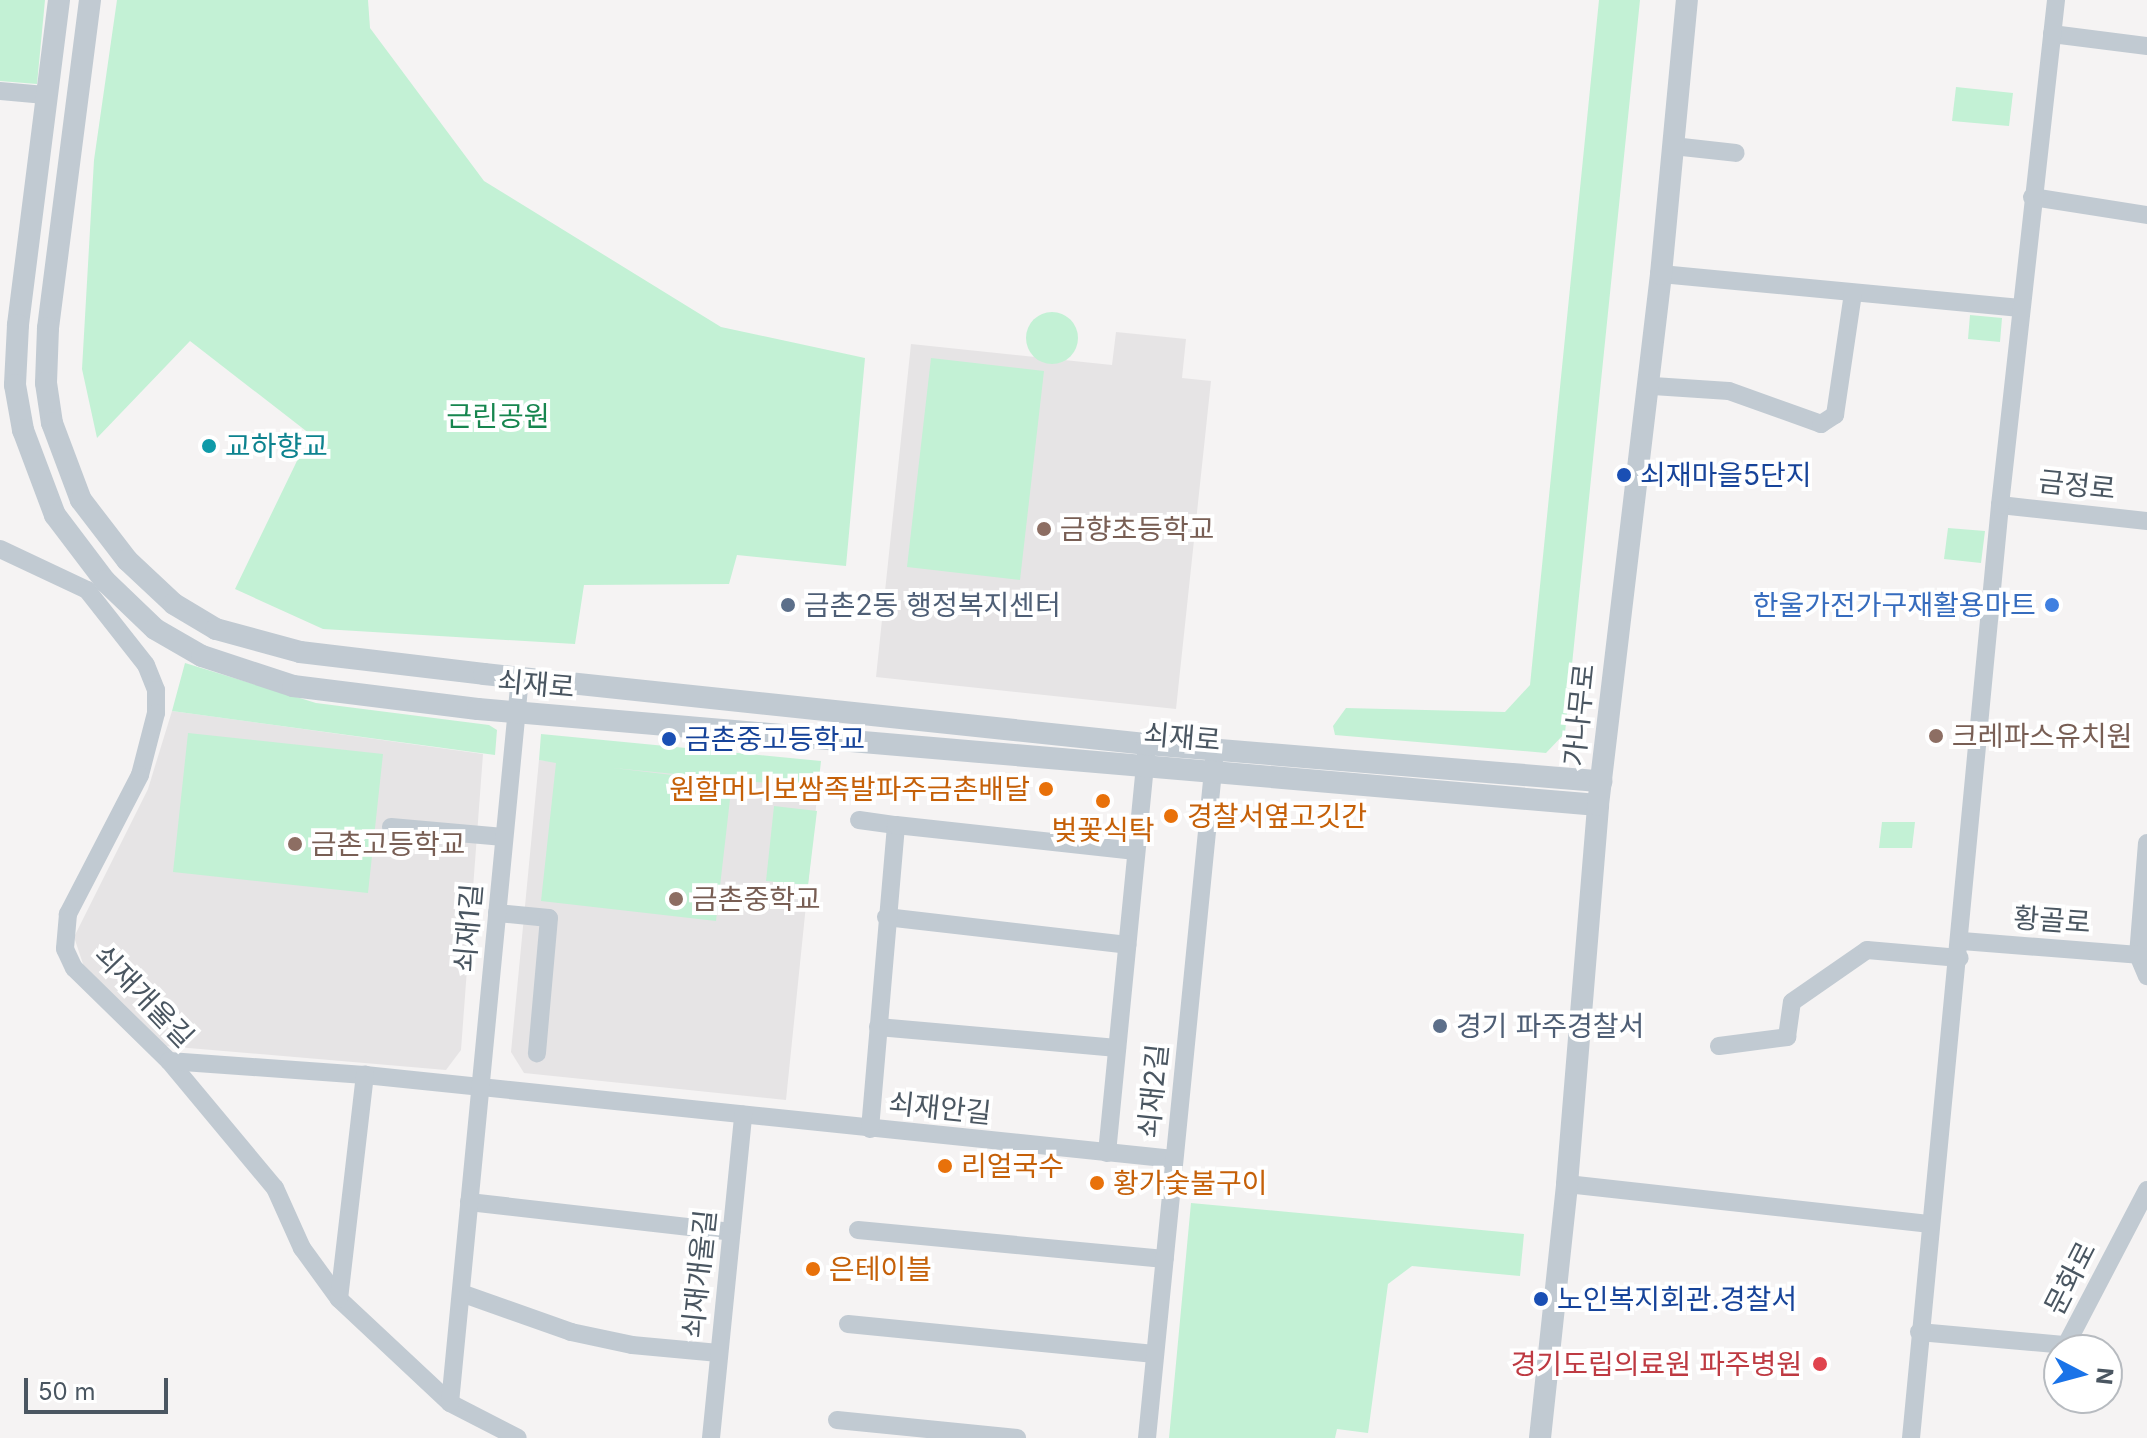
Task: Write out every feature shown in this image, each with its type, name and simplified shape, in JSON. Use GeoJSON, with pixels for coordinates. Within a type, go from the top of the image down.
{"type":"FeatureCollection","features":[{"type":"Feature","properties":{"kind":"street","name":"쇠재로"},"geometry":{"type":"LineString","coordinates":[[59,0],[45,95],[15,385],[36,470],[63,526],[105,581],[155,629],[202,656],[293,686],[516,712],[1146,754]]}},
{"type":"Feature","properties":{"kind":"street"},"geometry":{"type":"LineString","coordinates":[[90,0],[46,383],[52,423],[81,500],[127,560],[164,595],[216,629],[300,652],[1146,754],[1601,781]]}},
{"type":"Feature","properties":{"kind":"street","name":"가나무로"},"geometry":{"type":"LineString","coordinates":[[1540,1438],[1567,1184],[1598,805],[1661,274],[1687,0]]}},
{"type":"Feature","properties":{"kind":"street"},"geometry":{"type":"LineString","coordinates":[[1911,1438],[1919,1332],[1961,950],[2000,505],[2056,0]]}},
{"type":"Feature","properties":{"kind":"street"},"geometry":{"type":"LineString","coordinates":[[2052,34],[2147,46]]}},
{"type":"Feature","properties":{"kind":"street"},"geometry":{"type":"LineString","coordinates":[[0,91],[45,95]]}},
{"type":"Feature","properties":{"kind":"street"},"geometry":{"type":"LineString","coordinates":[[1673,146],[1736,153]]}},
{"type":"Feature","properties":{"kind":"street"},"geometry":{"type":"LineString","coordinates":[[2032,197],[2147,215]]}},
{"type":"Feature","properties":{"kind":"street"},"geometry":{"type":"LineString","coordinates":[[1661,274],[2020,308]]}},
{"type":"Feature","properties":{"kind":"street"},"geometry":{"type":"LineString","coordinates":[[1653,386],[1729,391],[1821,424],[1835,415],[1853,293]]}},
{"type":"Feature","properties":{"kind":"street","name":"금정로"},"geometry":{"type":"LineString","coordinates":[[2000,505],[2147,521]]}},
{"type":"Feature","properties":{"kind":"street","name":"쇠재개울길"},"geometry":{"type":"LineString","coordinates":[[0,549],[87,590],[146,665],[156,690],[156,713],[140,775],[68,914],[65,949],[74,968],[169,1061],[275,1188],[302,1248],[339,1299],[450,1403],[518,1438]]}},
{"type":"Feature","properties":{"kind":"street","name":"쇠재1길"},"geometry":{"type":"LineString","coordinates":[[450,1403],[520,678]]}},
{"type":"Feature","properties":{"kind":"street"},"geometry":{"type":"LineString","coordinates":[[1107,1153],[1146,754]]}},
{"type":"Feature","properties":{"kind":"street","name":"쇠재로"},"geometry":{"type":"LineString","coordinates":[[1214,760],[1598,805]]}},
{"type":"Feature","properties":{"kind":"street","name":"쇠재2길"},"geometry":{"type":"LineString","coordinates":[[1147,1438],[1214,760]]}},
{"type":"Feature","properties":{"kind":"street"},"geometry":{"type":"LineString","coordinates":[[859,820],[1136,851]]}},
{"type":"Feature","properties":{"kind":"street","name":"쇠재안길"},"geometry":{"type":"LineString","coordinates":[[896,825],[870,1129],[1174,1159]]}},
{"type":"Feature","properties":{"kind":"street"},"geometry":{"type":"LineString","coordinates":[[391,827],[504,837]]}},
{"type":"Feature","properties":{"kind":"street"},"geometry":{"type":"LineString","coordinates":[[2147,843],[2141,946],[2147,976]]}},
{"type":"Feature","properties":{"kind":"street"},"geometry":{"type":"LineString","coordinates":[[497,913],[549,918],[537,1053]]}},
{"type":"Feature","properties":{"kind":"street"},"geometry":{"type":"LineString","coordinates":[[886,917],[1127,945]]}},
{"type":"Feature","properties":{"kind":"street","name":"황골로"},"geometry":{"type":"LineString","coordinates":[[1719,1046],[1787,1037],[1792,1002],[1867,950],[2141,946]]}},
{"type":"Feature","properties":{"kind":"street"},"geometry":{"type":"LineString","coordinates":[[878,1027],[1117,1048]]}},
{"type":"Feature","properties":{"kind":"street"},"geometry":{"type":"LineString","coordinates":[[169,1061],[365,1075],[870,1129]]}},
{"type":"Feature","properties":{"kind":"street"},"geometry":{"type":"LineString","coordinates":[[339,1299],[365,1075]]}},
{"type":"Feature","properties":{"kind":"street","name":"쇠재개울길"},"geometry":{"type":"LineString","coordinates":[[711,1438],[743,1115]]}},
{"type":"Feature","properties":{"kind":"street"},"geometry":{"type":"LineString","coordinates":[[1567,1184],[1931,1224]]}},
{"type":"Feature","properties":{"kind":"street","name":"문화로"},"geometry":{"type":"LineString","coordinates":[[1919,1332],[2066,1345],[2147,1190]]}},
{"type":"Feature","properties":{"kind":"street"},"geometry":{"type":"LineString","coordinates":[[469,1202],[731,1232]]}},
{"type":"Feature","properties":{"kind":"street"},"geometry":{"type":"LineString","coordinates":[[858,1230],[1165,1259]]}},
{"type":"Feature","properties":{"kind":"street"},"geometry":{"type":"LineString","coordinates":[[461,1293],[571,1332],[632,1345],[719,1353]]}},
{"type":"Feature","properties":{"kind":"street"},"geometry":{"type":"LineString","coordinates":[[848,1324],[1155,1354]]}},
{"type":"Feature","properties":{"kind":"street"},"geometry":{"type":"LineString","coordinates":[[837,1420],[1017,1438]]}},
{"type":"Feature","properties":{"kind":"shaded area","name":"금향초등학교"},"geometry":{"type":"Polygon","coordinates":[[[1116,332],[1186,339],[1182,378],[1211,381],[1176,709],[876,677],[911,344],[1112,365],[1116,332]]]}},
{"type":"Feature","properties":{"kind":"shaded area"},"geometry":{"type":"Polygon","coordinates":[[[172,711],[483,754],[461,1050],[446,1070],[165,1046],[84,967],[74,937],[148,789],[172,711]]]}},
{"type":"Feature","properties":{"kind":"shaded area"},"geometry":{"type":"Polygon","coordinates":[[[539,760],[818,788],[786,1100],[524,1073],[511,1052],[539,760]]]}},
{"type":"Feature","properties":{"kind":"green space"},"geometry":{"type":"Polygon","coordinates":[[[0,0],[45,0],[37,84],[0,81],[0,0]]]}},
{"type":"Feature","properties":{"kind":"green space","name":"근린공원"},"geometry":{"type":"Polygon","coordinates":[[[117,0],[368,0],[370,28],[484,181],[721,327],[865,358],[846,566],[737,555],[729,584],[584,585],[575,644],[323,629],[235,589],[310,434],[190,341],[97,438],[82,369],[94,160],[117,0]]]}},
{"type":"Feature","properties":{"kind":"green space"},"geometry":{"type":"Polygon","coordinates":[[[1599,0],[1640,0],[1565,733],[1546,753],[1335,735],[1333,726],[1346,708],[1505,712],[1530,685],[1599,0]]]}},
{"type":"Feature","properties":{"kind":"green space"},"geometry":{"type":"Polygon","coordinates":[[[1956,87],[2013,93],[2009,126],[1952,121],[1956,87]]]}},
{"type":"Feature","properties":{"kind":"green space"},"geometry":{"type":"Polygon","coordinates":[[[1052,312],[1070,320],[1078,338],[1070,356],[1052,364],[1034,356],[1026,338],[1034,320],[1052,312]]]}},
{"type":"Feature","properties":{"kind":"green space"},"geometry":{"type":"Polygon","coordinates":[[[1970,315],[2002,318],[2000,342],[1968,339],[1970,315]]]}},
{"type":"Feature","properties":{"kind":"green space"},"geometry":{"type":"Polygon","coordinates":[[[931,358],[1044,371],[1020,580],[907,567],[931,358]]]}},
{"type":"Feature","properties":{"kind":"green space"},"geometry":{"type":"Polygon","coordinates":[[[1948,528],[1985,531],[1981,563],[1944,559],[1948,528]]]}},
{"type":"Feature","properties":{"kind":"green space"},"geometry":{"type":"Polygon","coordinates":[[[185,663],[316,703],[489,725],[497,730],[495,755],[172,711],[185,663]]]}},
{"type":"Feature","properties":{"kind":"green space"},"geometry":{"type":"Polygon","coordinates":[[[188,733],[383,754],[368,893],[173,872],[188,733]]]}},
{"type":"Feature","properties":{"kind":"green space"},"geometry":{"type":"Polygon","coordinates":[[[541,734],[821,761],[818,788],[613,768],[732,782],[716,921],[541,901],[556,763],[539,760],[541,734]]]}},
{"type":"Feature","properties":{"kind":"green space"},"geometry":{"type":"Polygon","coordinates":[[[774,806],[817,811],[808,885],[766,881],[774,806]]]}},
{"type":"Feature","properties":{"kind":"green space"},"geometry":{"type":"Polygon","coordinates":[[[1882,822],[1915,822],[1912,848],[1879,848],[1882,822]]]}},
{"type":"Feature","properties":{"kind":"green space"},"geometry":{"type":"Polygon","coordinates":[[[1191,1203],[1524,1234],[1520,1276],[1412,1266],[1388,1284],[1368,1433],[1337,1429],[1335,1438],[1169,1438],[1191,1203]]]}},
{"type":"Feature","properties":{"kind":"place","name":"교하향교"},"geometry":{"type":"Point","coordinates":[209,446]}},
{"type":"Feature","properties":{"kind":"place","name":"쇠재마을5단지"},"geometry":{"type":"Point","coordinates":[1624,475]}},
{"type":"Feature","properties":{"kind":"place","name":"금향초등학교"},"geometry":{"type":"Point","coordinates":[1044,529]}},
{"type":"Feature","properties":{"kind":"place","name":"금촌2동 행정복지센터"},"geometry":{"type":"Point","coordinates":[788,605]}},
{"type":"Feature","properties":{"kind":"place","name":"한울가전가구재활용마트"},"geometry":{"type":"Point","coordinates":[2052,605]}},
{"type":"Feature","properties":{"kind":"place","name":"크레파스유치원"},"geometry":{"type":"Point","coordinates":[1936,736]}},
{"type":"Feature","properties":{"kind":"place","name":"금촌중고등학교"},"geometry":{"type":"Point","coordinates":[669,739]}},
{"type":"Feature","properties":{"kind":"place","name":"원할머니보쌈족발파주금촌배달"},"geometry":{"type":"Point","coordinates":[1046,789]}},
{"type":"Feature","properties":{"kind":"place","name":"벚꽃식탁"},"geometry":{"type":"Point","coordinates":[1103,801]}},
{"type":"Feature","properties":{"kind":"place","name":"경찰서옆고깃간"},"geometry":{"type":"Point","coordinates":[1171,816]}},
{"type":"Feature","properties":{"kind":"place","name":"금촌고등학교"},"geometry":{"type":"Point","coordinates":[295,844]}},
{"type":"Feature","properties":{"kind":"place","name":"금촌중학교"},"geometry":{"type":"Point","coordinates":[676,899]}},
{"type":"Feature","properties":{"kind":"place","name":"경기 파주경찰서"},"geometry":{"type":"Point","coordinates":[1440,1026]}},
{"type":"Feature","properties":{"kind":"place","name":"리얼국수"},"geometry":{"type":"Point","coordinates":[945,1166]}},
{"type":"Feature","properties":{"kind":"place","name":"황가숯불구이"},"geometry":{"type":"Point","coordinates":[1097,1183]}},
{"type":"Feature","properties":{"kind":"place","name":"은테이블"},"geometry":{"type":"Point","coordinates":[813,1269]}},
{"type":"Feature","properties":{"kind":"place","name":"노인복지회관.경찰서"},"geometry":{"type":"Point","coordinates":[1541,1299]}},
{"type":"Feature","properties":{"kind":"place","name":"경기도립의료원 파주병원"},"geometry":{"type":"Point","coordinates":[1820,1364]}}]}
